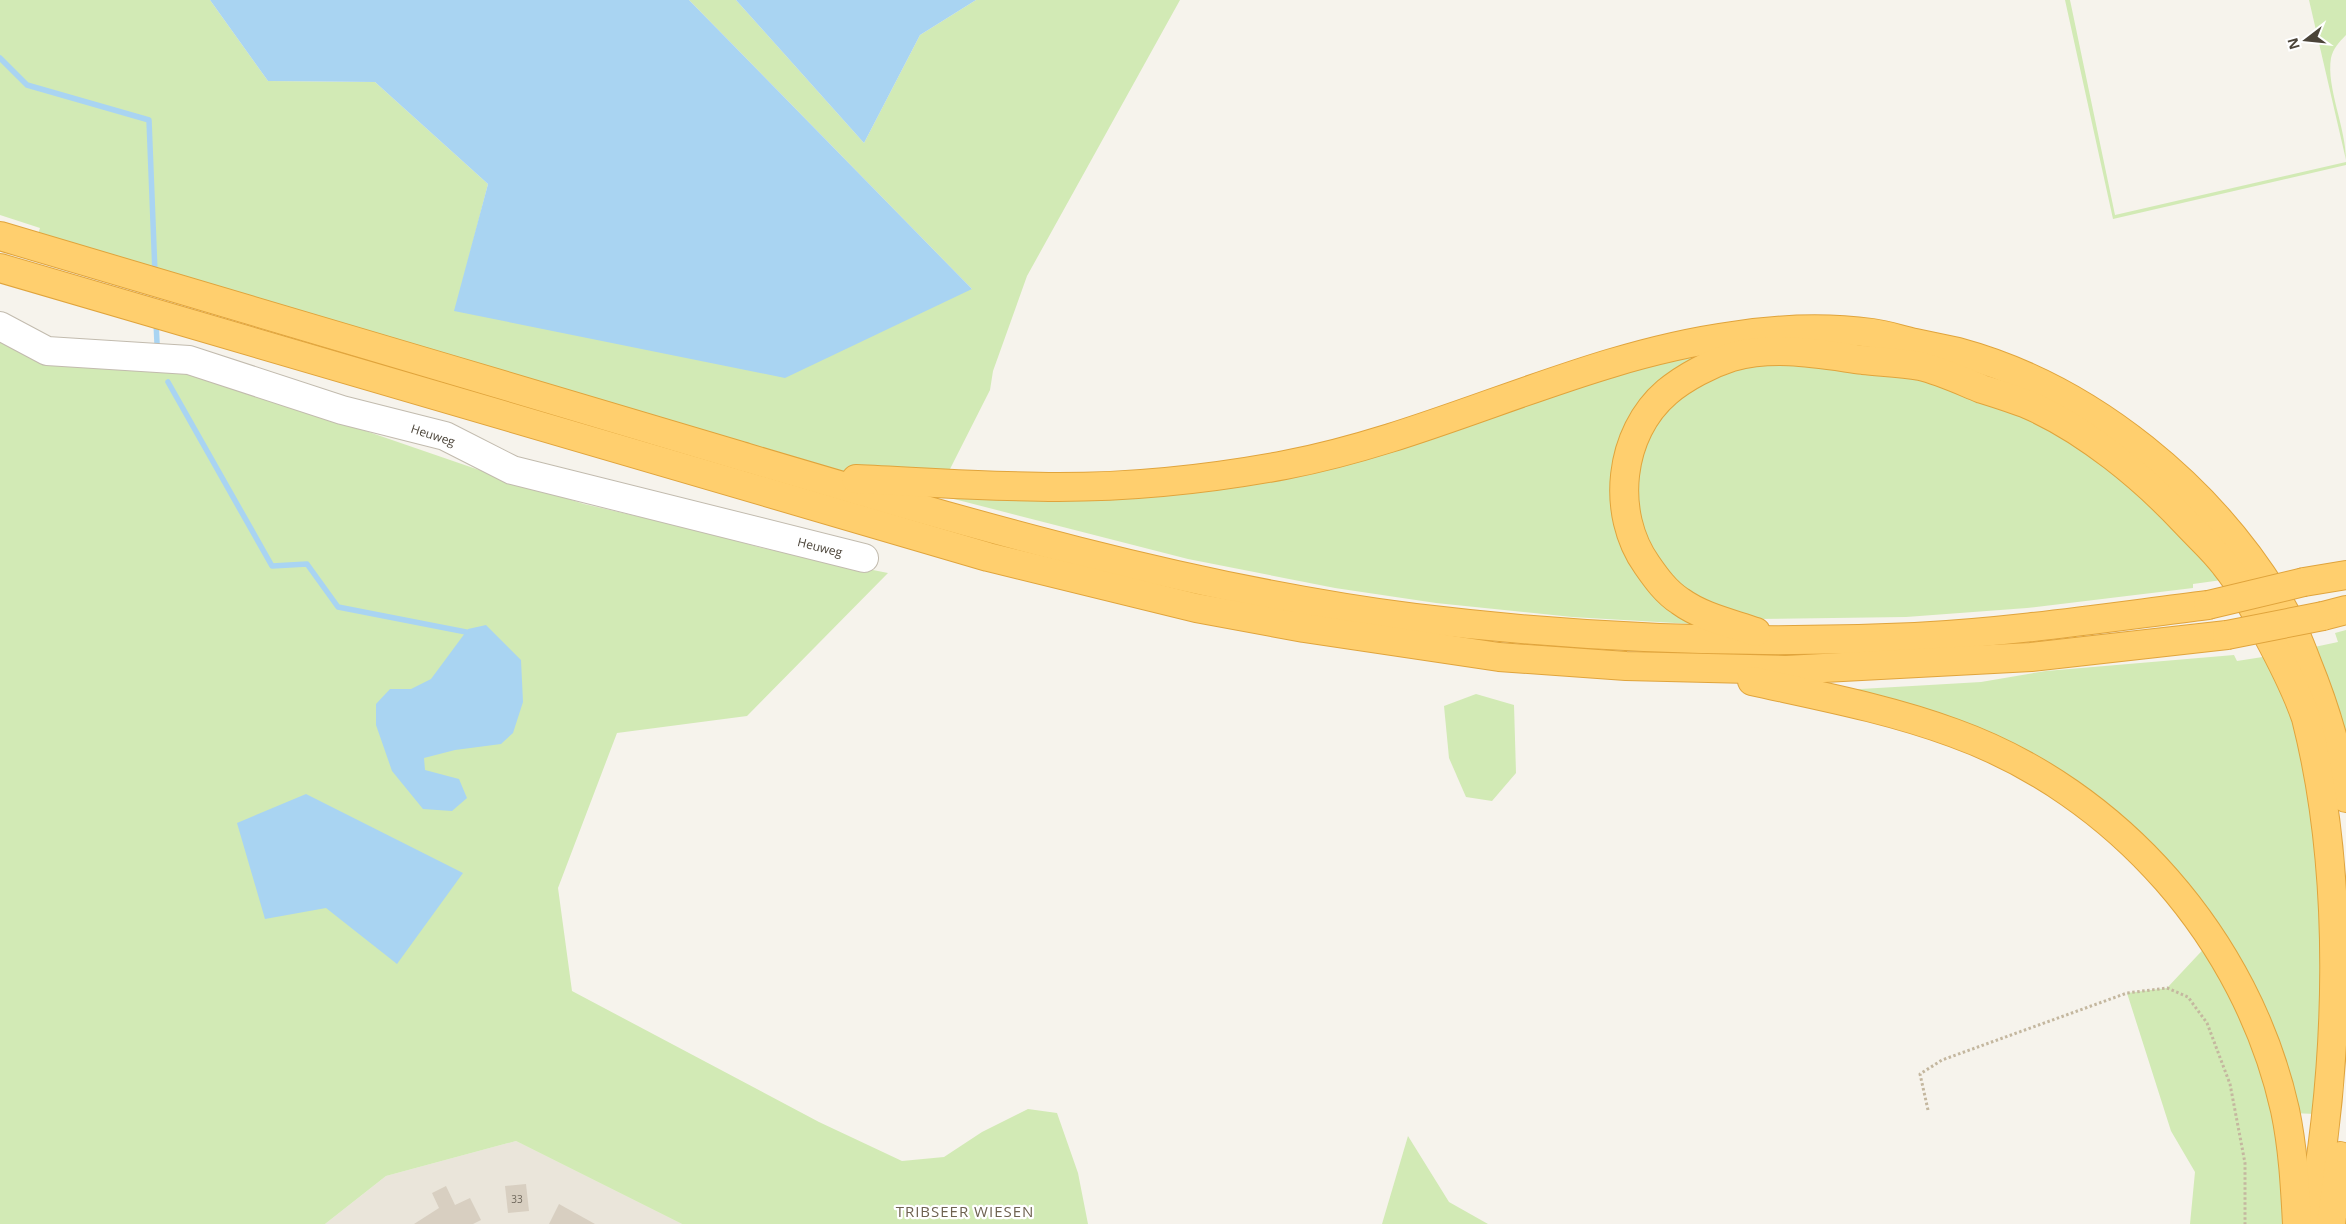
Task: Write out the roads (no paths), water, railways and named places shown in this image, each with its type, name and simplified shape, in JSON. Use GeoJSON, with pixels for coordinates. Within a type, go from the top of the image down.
{"type":"FeatureCollection","features":[{"type":"Feature","properties":{"kind":"highway"},"geometry":{"type":"LineString","coordinates":[[0,236],[811,477],[1095,555],[1203,580],[1409,617],[1500,627],[1627,636],[1781,640],[1915,637],[2024,628],[2208,605],[2346,574]]}},
{"type":"Feature","properties":{"kind":"highway"},"geometry":{"type":"LineString","coordinates":[[0,268],[988,557],[1196,608],[1304,628],[1499,657],[1626,666],[1786,670],[1937,663],[2031,657],[2227,635],[2335,613]]}},
{"type":"Feature","properties":{"kind":"highway"},"geometry":{"type":"LineString","coordinates":[[811,477],[1056,487],[1113,486],[1200,479],[1289,464],[1368,445],[1576,374],[1668,347],[1769,332],[1816,330],[1873,333],[1961,353],[2015,372],[2065,396],[2131,439],[2191,490],[2247,554],[2283,609],[2327,713],[2341,764],[2346,798]]}},
{"type":"Feature","properties":{"kind":"highway"},"geometry":{"type":"LineString","coordinates":[[1781,640],[1703,614],[1678,600],[1658,581],[1647,565],[1629,530],[1624,500],[1626,467],[1633,441],[1648,414],[1666,393],[1695,373],[1735,357],[1783,350],[1922,367],[2032,406],[2087,438],[2159,494],[2226,566],[2262,623],[2286,670],[2306,718],[2321,778],[2332,840],[2338,965],[2335,1034],[2320,1172],[2310,1224]]}},
{"type":"Feature","properties":{"kind":"highway"},"geometry":{"type":"LineString","coordinates":[[1690,668],[1871,707],[1955,733],[2022,764],[2061,788],[2097,813],[2134,844],[2170,884],[2212,940],[2234,975],[2256,1022],[2272,1065],[2285,1110],[2294,1165],[2298,1224]]}},
{"type":"Feature","properties":{"kind":"highway"},"geometry":{"type":"LineString","coordinates":[[2331,1224],[2346,1101]]}},
{"type":"Feature","properties":{"kind":"street","name":"Heuweg"},"geometry":{"type":"LineString","coordinates":[[0,326],[48,351],[189,360],[342,410],[445,436],[512,470],[864,558]]}},
{"type":"Feature","properties":{"kind":"water"},"geometry":{"type":"Polygon","coordinates":[[[210,0],[689,0],[972,289],[785,378],[454,311],[488,184],[375,82],[268,81],[210,0]]]}},
{"type":"Feature","properties":{"kind":"water"},"geometry":{"type":"Polygon","coordinates":[[[736,0],[976,0],[920,35],[864,143],[736,0]]]}},
{"type":"Feature","properties":{"kind":"water"},"geometry":{"type":"Polygon","coordinates":[[[486,625],[521,660],[523,702],[513,733],[501,744],[455,750],[424,758],[425,770],[459,779],[467,798],[452,811],[423,809],[392,771],[376,725],[376,704],[390,689],[411,689],[431,679],[468,629],[486,625]]]}},
{"type":"Feature","properties":{"kind":"water"},"geometry":{"type":"Polygon","coordinates":[[[306,794],[463,873],[397,964],[326,908],[265,919],[237,823],[306,794]]]}},
{"type":"Feature","properties":{"kind":"waterway"},"geometry":{"type":"LineString","coordinates":[[0,58],[27,85],[149,120],[155,273]]}},
{"type":"Feature","properties":{"kind":"waterway"},"geometry":{"type":"LineString","coordinates":[[156,322],[157,343]]}},
{"type":"Feature","properties":{"kind":"waterway"},"geometry":{"type":"LineString","coordinates":[[168,382],[272,566],[307,564],[338,607],[466,632]]}},
{"type":"Feature","properties":{"kind":"district","name":"TRIBSEER WIESEN"},"geometry":{"type":"Point","coordinates":[965,1211]}}]}
